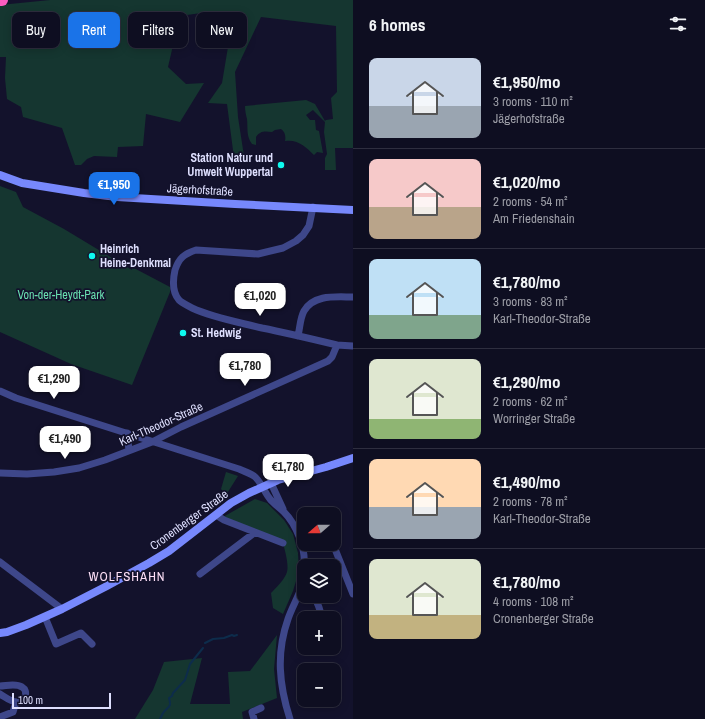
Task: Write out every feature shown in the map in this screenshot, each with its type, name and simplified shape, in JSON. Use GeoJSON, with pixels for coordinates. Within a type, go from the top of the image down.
{"type":"FeatureCollection","features":[{"type":"Feature","properties":{"kind":"main road","name":"Jägerhofstraße"},"geometry":{"type":"LineString","coordinates":[[0,175],[22,182],[117,197],[353,210]]}},
{"type":"Feature","properties":{"kind":"main road","name":"Cronenberger Straße"},"geometry":{"type":"LineString","coordinates":[[0,633],[7,632],[45,617],[149,563],[231,504],[262,487],[286,478],[326,468],[353,458]]}},
{"type":"Feature","properties":{"kind":"street"},"geometry":{"type":"LineString","coordinates":[[313,208],[309,226],[303,235],[296,241],[283,248],[258,254],[196,250],[188,252],[182,256],[177,264],[174,280],[175,295],[180,301],[212,316],[337,345],[353,346]]}},
{"type":"Feature","properties":{"kind":"street"},"geometry":{"type":"LineString","coordinates":[[298,336],[303,312],[310,304],[319,298],[353,297]]}},
{"type":"Feature","properties":{"kind":"street","name":"Karl-Theodor-Straße"},"geometry":{"type":"LineString","coordinates":[[0,473],[27,474],[54,472],[79,468],[105,460],[152,442],[181,427],[328,360],[332,357],[337,345]]}},
{"type":"Feature","properties":{"kind":"street"},"geometry":{"type":"LineString","coordinates":[[0,391],[16,398],[248,473],[255,477],[271,501],[290,519],[303,547],[304,559]]}},
{"type":"Feature","properties":{"kind":"street"},"geometry":{"type":"LineString","coordinates":[[127,433],[129,450]]}},
{"type":"Feature","properties":{"kind":"street"},"geometry":{"type":"LineString","coordinates":[[271,483],[283,511]]}},
{"type":"Feature","properties":{"kind":"street"},"geometry":{"type":"LineString","coordinates":[[216,515],[254,533],[283,543]]}},
{"type":"Feature","properties":{"kind":"street"},"geometry":{"type":"LineString","coordinates":[[200,574],[254,533]]}},
{"type":"Feature","properties":{"kind":"street"},"geometry":{"type":"LineString","coordinates":[[336,551],[353,594]]}},
{"type":"Feature","properties":{"kind":"street"},"geometry":{"type":"LineString","coordinates":[[0,562],[62,609]]}},
{"type":"Feature","properties":{"kind":"street"},"geometry":{"type":"LineString","coordinates":[[290,719],[280,677],[280,661],[288,620],[297,598]]}},
{"type":"Feature","properties":{"kind":"street"},"geometry":{"type":"LineString","coordinates":[[45,617],[56,644],[81,633],[92,644]]}},
{"type":"Feature","properties":{"kind":"street"},"geometry":{"type":"LineString","coordinates":[[0,686],[18,685],[25,689],[26,694],[22,700],[16,702],[0,694]]}},
{"type":"Feature","properties":{"kind":"street"},"geometry":{"type":"LineString","coordinates":[[0,717],[13,712],[16,702]]}},
{"type":"Feature","properties":{"kind":"street"},"geometry":{"type":"LineString","coordinates":[[254,719],[252,712],[261,708]]}},
{"type":"Feature","properties":{"kind":"green space"},"geometry":{"type":"Polygon","coordinates":[[[50,0],[353,0],[353,148],[335,148],[336,170],[325,170],[325,158],[327,154],[324,132],[325,122],[313,110],[306,115],[310,120],[315,120],[316,130],[319,131],[323,153],[317,152],[314,155],[298,142],[285,141],[285,134],[281,129],[261,133],[256,137],[256,145],[252,144],[248,135],[245,106],[306,100],[315,104],[325,121],[333,119],[331,98],[337,92],[336,26],[261,17],[247,47],[247,12],[196,12],[196,14],[188,15],[188,12],[128,12],[128,48],[172,48],[168,67],[186,84],[204,83],[180,122],[146,114],[143,146],[118,147],[117,157],[94,156],[87,159],[81,165],[75,165],[62,128],[23,117],[21,107],[7,99],[5,78],[6,57],[0,57],[0,5],[50,0]]]}},
{"type":"Feature","properties":{"kind":"green space"},"geometry":{"type":"Polygon","coordinates":[[[228,48],[246,48],[235,72],[238,117],[244,156],[234,158],[227,104],[208,103],[222,83],[228,48]]]}},
{"type":"Feature","properties":{"kind":"green space","name":"Von-der-Heydt-Park"},"geometry":{"type":"Polygon","coordinates":[[[0,186],[16,192],[23,207],[64,229],[132,270],[132,267],[170,287],[170,292],[132,385],[71,364],[0,332],[0,186]]]}},
{"type":"Feature","properties":{"kind":"green space"},"geometry":{"type":"Polygon","coordinates":[[[226,472],[238,476],[226,495],[221,489],[226,472]]]}},
{"type":"Feature","properties":{"kind":"green space"},"geometry":{"type":"Polygon","coordinates":[[[255,499],[267,503],[284,520],[293,534],[298,553],[297,578],[283,614],[273,608],[271,593],[278,586],[287,572],[287,561],[283,543],[223,517],[255,499]]]}},
{"type":"Feature","properties":{"kind":"green space"},"geometry":{"type":"Polygon","coordinates":[[[277,635],[274,669],[277,698],[242,712],[243,719],[135,719],[153,690],[164,662],[202,658],[190,704],[230,704],[228,672],[250,671],[277,635]]]}},
{"type":"Feature","properties":{"kind":"waterway"},"geometry":{"type":"LineString","coordinates":[[205,643],[213,639],[237,635]]}},
{"type":"Feature","properties":{"kind":"waterway"},"geometry":{"type":"LineString","coordinates":[[160,719],[170,705],[169,698],[185,680],[190,664],[203,648]]}},
{"type":"Feature","properties":{"kind":"place","name":"Station Natur und Umwelt Wuppertal"},"geometry":{"type":"Point","coordinates":[281,165]}},
{"type":"Feature","properties":{"kind":"place","name":"Heinrich Heine-Denkmal"},"geometry":{"type":"Point","coordinates":[92,256]}},
{"type":"Feature","properties":{"kind":"place","name":"St. Hedwig"},"geometry":{"type":"Point","coordinates":[183,333]}},
{"type":"Feature","properties":{"kind":"district","name":"WOLFSHAHN"},"geometry":{"type":"Point","coordinates":[127,576]}}]}
